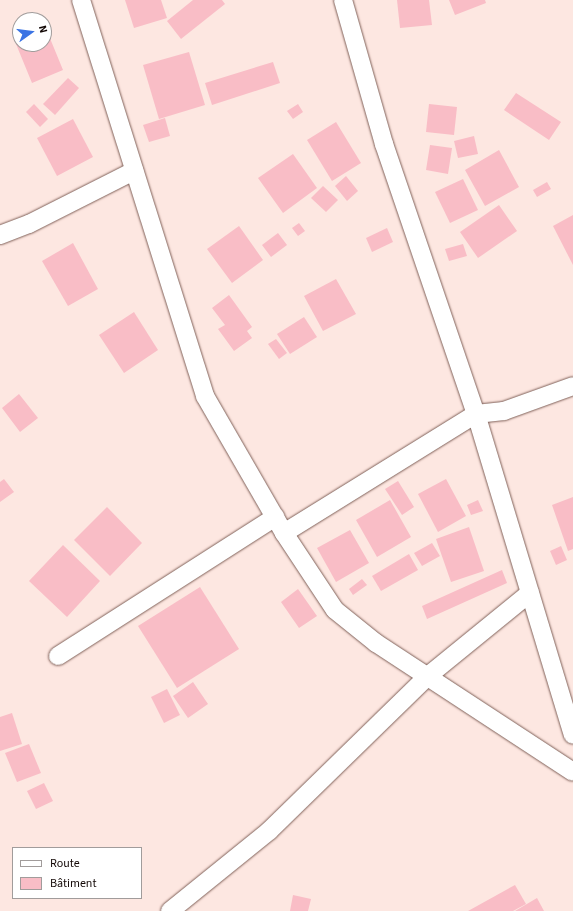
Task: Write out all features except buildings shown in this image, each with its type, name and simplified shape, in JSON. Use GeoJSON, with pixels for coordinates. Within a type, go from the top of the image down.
{"type":"FeatureCollection","features":[{"type":"Feature","properties":{"kind":"street"},"geometry":{"type":"LineString","coordinates":[[81,0],[205,396],[284,533],[335,610],[376,642],[429,675],[573,772]]}},
{"type":"Feature","properties":{"kind":"street"},"geometry":{"type":"LineString","coordinates":[[343,0],[384,144],[476,414],[573,735]]}},
{"type":"Feature","properties":{"kind":"street"},"geometry":{"type":"LineString","coordinates":[[0,235],[29,224],[134,171]]}},
{"type":"Feature","properties":{"kind":"street"},"geometry":{"type":"LineString","coordinates":[[284,533],[476,414],[504,411],[573,386]]}},
{"type":"Feature","properties":{"kind":"street"},"geometry":{"type":"LineString","coordinates":[[58,656],[275,517]]}},
{"type":"Feature","properties":{"kind":"street"},"geometry":{"type":"LineString","coordinates":[[170,911],[269,831],[429,675],[530,593]]}}]}
